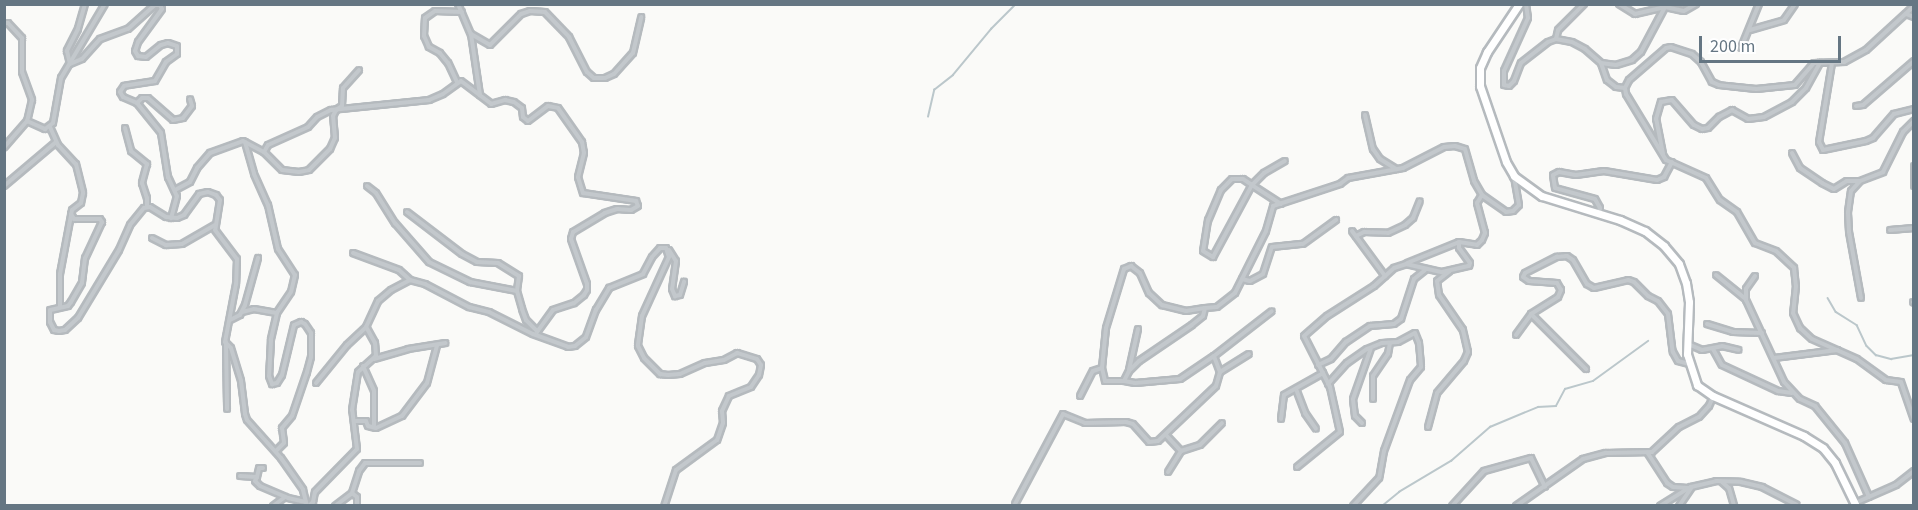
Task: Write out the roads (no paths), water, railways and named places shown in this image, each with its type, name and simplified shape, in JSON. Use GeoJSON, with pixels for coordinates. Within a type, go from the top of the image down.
{"type":"FeatureCollection","features":[{"type":"Feature","properties":{"kind":"main road"},"geometry":{"type":"LineString","coordinates":[[1516,6],[1487,52],[1480,68],[1480,86],[1506,162],[1514,176],[1542,196],[1645,231],[1664,246],[1679,264],[1689,302],[1687,343],[1689,364],[1697,385],[1713,396],[1804,436],[1823,448],[1835,463],[1856,504]]}},
{"type":"Feature","properties":{"kind":"street"},"geometry":{"type":"LineString","coordinates":[[70,64],[67,51],[78,29],[85,4]]}},
{"type":"Feature","properties":{"kind":"street"},"geometry":{"type":"LineString","coordinates":[[60,307],[60,274],[72,210],[81,202],[82,186],[76,164],[56,142],[50,127],[61,78],[105,4]]}},
{"type":"Feature","properties":{"kind":"street"},"geometry":{"type":"LineString","coordinates":[[458,4],[471,34],[480,96]]}},
{"type":"Feature","properties":{"kind":"street"},"geometry":{"type":"LineString","coordinates":[[1526,4],[1528,18],[1504,71],[1504,85],[1509,86],[1514,81],[1521,63],[1548,42],[1556,39],[1572,42],[1601,63],[1616,65],[1632,60],[1641,52],[1665,7]]}},
{"type":"Feature","properties":{"kind":"street"},"geometry":{"type":"LineString","coordinates":[[1556,39],[1558,30],[1584,4]]}},
{"type":"Feature","properties":{"kind":"street"},"geometry":{"type":"LineString","coordinates":[[1619,4],[1635,14],[1665,7],[1684,11],[1696,4]]}},
{"type":"Feature","properties":{"kind":"street"},"geometry":{"type":"LineString","coordinates":[[1740,48],[1750,30],[1759,4]]}},
{"type":"Feature","properties":{"kind":"street"},"geometry":{"type":"LineString","coordinates":[[1750,30],[1784,20],[1795,4]]}},
{"type":"Feature","properties":{"kind":"street"},"geometry":{"type":"LineString","coordinates":[[70,64],[82,60],[100,39],[128,29],[149,9],[160,5],[161,13],[138,42],[135,51],[138,56],[146,57],[161,45],[168,43],[174,44],[178,51],[166,62],[155,81],[121,89],[123,97],[137,103],[161,133],[168,177],[177,196],[171,218]]}},
{"type":"Feature","properties":{"kind":"street"},"geometry":{"type":"LineString","coordinates":[[1914,6],[1866,51],[1844,63],[1814,63],[1795,85],[1744,88],[1712,82],[1701,62],[1692,54],[1671,47],[1666,48],[1629,80],[1625,88],[1626,94],[1663,157],[1706,178],[1720,200],[1737,212],[1755,243],[1776,251],[1794,268],[1795,320],[1812,339],[1857,358],[1886,380],[1901,382],[1914,419]]}},
{"type":"Feature","properties":{"kind":"street"},"geometry":{"type":"LineString","coordinates":[[457,82],[448,63],[440,53],[429,47],[424,36],[425,18],[446,9],[462,12]]}},
{"type":"Feature","properties":{"kind":"street"},"geometry":{"type":"LineString","coordinates":[[471,34],[490,45],[521,14],[530,11],[545,12],[569,37],[586,72],[594,78],[606,78],[614,74],[633,53],[641,17]]}},
{"type":"Feature","properties":{"kind":"street"},"geometry":{"type":"LineString","coordinates":[[1906,14],[1914,17]]}},
{"type":"Feature","properties":{"kind":"street"},"geometry":{"type":"LineString","coordinates":[[4,23],[8,23],[24,43],[22,72],[32,100],[27,121],[4,147]]}},
{"type":"Feature","properties":{"kind":"street"},"geometry":{"type":"LineString","coordinates":[[1856,106],[1863,105],[1914,60]]}},
{"type":"Feature","properties":{"kind":"street"},"geometry":{"type":"LineString","coordinates":[[1601,63],[1607,80],[1616,87],[1625,88]]}},
{"type":"Feature","properties":{"kind":"street"},"geometry":{"type":"LineString","coordinates":[[1663,157],[1656,119],[1661,102],[1672,100],[1694,125],[1702,129],[1708,128],[1719,117],[1732,110],[1748,119],[1764,117],[1792,102],[1806,88],[1821,63]]}},
{"type":"Feature","properties":{"kind":"street"},"geometry":{"type":"LineString","coordinates":[[1832,63],[1819,142],[1823,150],[1873,138],[1894,114],[1914,109]]}},
{"type":"Feature","properties":{"kind":"street"},"geometry":{"type":"LineString","coordinates":[[264,152],[268,145],[308,127],[317,117],[342,106],[343,88],[359,70]]}},
{"type":"Feature","properties":{"kind":"street"},"geometry":{"type":"LineString","coordinates":[[336,110],[429,100],[443,94],[457,82],[465,82],[490,104],[505,100],[514,102],[522,108],[523,117],[528,121],[548,106],[558,108],[582,142],[584,153],[578,177],[583,193],[612,196],[638,203],[631,210],[617,209],[605,213],[573,232],[571,239],[587,290],[574,303],[553,310],[538,333]]}},
{"type":"Feature","properties":{"kind":"street"},"geometry":{"type":"LineString","coordinates":[[137,103],[148,98],[173,120],[183,118],[192,106],[190,99]]}},
{"type":"Feature","properties":{"kind":"street"},"geometry":{"type":"LineString","coordinates":[[175,190],[190,182],[197,168],[210,153],[245,142],[264,152],[282,170],[299,172],[309,170],[330,149],[334,138],[333,116],[336,110]]}},
{"type":"Feature","properties":{"kind":"street"},"geometry":{"type":"LineString","coordinates":[[1365,115],[1373,149],[1380,159],[1397,169]]}},
{"type":"Feature","properties":{"kind":"street"},"geometry":{"type":"LineString","coordinates":[[27,121],[45,129],[50,127]]}},
{"type":"Feature","properties":{"kind":"street"},"geometry":{"type":"LineString","coordinates":[[1792,153],[1800,168],[1834,189],[1847,182],[1860,181],[1883,172],[1903,132],[1914,121]]}},
{"type":"Feature","properties":{"kind":"street"},"geometry":{"type":"LineString","coordinates":[[124,128],[130,151],[147,164],[142,183],[147,198],[147,207]]}},
{"type":"Feature","properties":{"kind":"street"},"geometry":{"type":"LineString","coordinates":[[4,186],[56,142]]}},
{"type":"Feature","properties":{"kind":"street"},"geometry":{"type":"LineString","coordinates":[[245,142],[254,174],[268,205],[278,249],[295,275],[291,292],[277,313],[271,340],[269,376],[272,384],[277,383],[282,375],[292,330],[297,322],[308,327],[311,350],[292,416],[282,428],[284,443],[276,452]]}},
{"type":"Feature","properties":{"kind":"street"},"geometry":{"type":"LineString","coordinates":[[1272,311],[1180,379],[1135,383],[1105,381],[1102,368],[1106,328],[1124,269],[1131,266],[1140,273],[1149,293],[1162,305],[1186,311],[1216,307],[1235,293],[1266,231],[1273,206],[1348,178],[1417,163],[1444,147],[1455,146],[1465,149],[1482,195],[1506,213],[1513,211],[1519,205],[1514,176]]}},
{"type":"Feature","properties":{"kind":"street"},"geometry":{"type":"LineString","coordinates":[[1281,204],[1252,185],[1237,178],[1221,189],[1203,239],[1203,251],[1213,257],[1252,185],[1264,173],[1285,161]]}},
{"type":"Feature","properties":{"kind":"street"},"geometry":{"type":"LineString","coordinates":[[1599,215],[1600,208],[1595,199],[1555,188],[1553,175],[1559,172],[1576,175],[1604,171],[1658,180],[1664,177],[1672,162]]}},
{"type":"Feature","properties":{"kind":"street"},"geometry":{"type":"LineString","coordinates":[[1914,166],[1914,186]]}},
{"type":"Feature","properties":{"kind":"street"},"geometry":{"type":"LineString","coordinates":[[1860,181],[1851,191],[1848,212],[1861,298]]}},
{"type":"Feature","properties":{"kind":"street"},"geometry":{"type":"LineString","coordinates":[[367,186],[376,193],[395,224],[429,262],[470,282],[517,291]]}},
{"type":"Feature","properties":{"kind":"street"},"geometry":{"type":"LineString","coordinates":[[147,207],[171,218],[184,215],[199,194],[214,193],[220,200],[215,225],[219,238],[237,258],[225,342],[227,409]]}},
{"type":"Feature","properties":{"kind":"street"},"geometry":{"type":"LineString","coordinates":[[1298,467],[1340,432],[1335,402],[1304,336],[1394,268],[1460,242],[1477,245],[1485,233],[1477,203],[1482,195]]}},
{"type":"Feature","properties":{"kind":"street"},"geometry":{"type":"LineString","coordinates":[[1356,236],[1364,232],[1388,233],[1406,225],[1413,218],[1420,201]]}},
{"type":"Feature","properties":{"kind":"street"},"geometry":{"type":"LineString","coordinates":[[71,214],[74,219],[96,218],[102,222],[85,258],[82,283],[68,306],[50,310],[48,317],[54,330],[59,331],[65,330],[78,318],[119,250],[130,225],[138,213],[147,207]]}},
{"type":"Feature","properties":{"kind":"street"},"geometry":{"type":"LineString","coordinates":[[407,212],[462,254],[477,262],[498,263],[519,276],[517,291],[526,321],[538,333],[568,347],[581,343],[586,337],[596,310],[609,288],[643,274],[652,257],[660,248],[666,248]]}},
{"type":"Feature","properties":{"kind":"street"},"geometry":{"type":"LineString","coordinates":[[1242,279],[1250,281],[1263,274],[1272,247],[1303,244],[1336,220]]}},
{"type":"Feature","properties":{"kind":"street"},"geometry":{"type":"LineString","coordinates":[[152,238],[166,245],[182,244],[215,225]]}},
{"type":"Feature","properties":{"kind":"street"},"geometry":{"type":"LineString","coordinates":[[1890,230],[1914,228]]}},
{"type":"Feature","properties":{"kind":"street"},"geometry":{"type":"LineString","coordinates":[[1352,231],[1385,276]]}},
{"type":"Feature","properties":{"kind":"street"},"geometry":{"type":"LineString","coordinates":[[1406,264],[1425,270],[1451,271],[1469,266],[1470,263],[1459,248],[1460,242]]}},
{"type":"Feature","properties":{"kind":"street"},"geometry":{"type":"LineString","coordinates":[[666,248],[676,261],[672,289],[675,296],[682,293],[684,282]]}},
{"type":"Feature","properties":{"kind":"street"},"geometry":{"type":"LineString","coordinates":[[664,506],[676,470],[717,440],[723,423],[722,411],[729,396],[751,387],[759,375],[761,365],[757,359],[737,353],[724,360],[705,363],[680,374],[668,375],[660,374],[644,358],[638,346],[642,316],[669,257],[666,248]]}},
{"type":"Feature","properties":{"kind":"street"},"geometry":{"type":"LineString","coordinates":[[353,253],[399,270],[410,280],[425,284],[469,307],[489,312],[533,334],[538,333]]}},
{"type":"Feature","properties":{"kind":"street"},"geometry":{"type":"LineString","coordinates":[[1516,335],[1531,314],[1558,297],[1562,290],[1557,284],[1529,281],[1523,277],[1524,273],[1557,257],[1567,256],[1573,260],[1587,284],[1594,288],[1629,280],[1648,296],[1658,301],[1668,314],[1672,352],[1678,361],[1689,364]]}},
{"type":"Feature","properties":{"kind":"street"},"geometry":{"type":"LineString","coordinates":[[240,315],[251,289],[258,258]]}},
{"type":"Feature","properties":{"kind":"street"},"geometry":{"type":"LineString","coordinates":[[1318,365],[1331,359],[1346,342],[1370,326],[1394,324],[1401,319],[1414,279],[1425,270]]}},
{"type":"Feature","properties":{"kind":"street"},"geometry":{"type":"LineString","coordinates":[[1428,427],[1437,393],[1464,361],[1468,352],[1462,330],[1439,295],[1437,281],[1451,271]]}},
{"type":"Feature","properties":{"kind":"street"},"geometry":{"type":"LineString","coordinates":[[1716,275],[1746,300],[1784,382],[1792,393]]}},
{"type":"Feature","properties":{"kind":"street"},"geometry":{"type":"LineString","coordinates":[[1746,300],[1746,289],[1755,276]]}},
{"type":"Feature","properties":{"kind":"street"},"geometry":{"type":"LineString","coordinates":[[316,383],[347,345],[366,327],[378,302],[391,290],[410,280]]}},
{"type":"Feature","properties":{"kind":"street"},"geometry":{"type":"LineString","coordinates":[[1129,371],[1139,361],[1203,316],[1205,308]]}},
{"type":"Feature","properties":{"kind":"street"},"geometry":{"type":"LineString","coordinates":[[229,320],[244,311],[255,309],[277,313]]}},
{"type":"Feature","properties":{"kind":"street"},"geometry":{"type":"LineString","coordinates":[[1531,314],[1586,369]]}},
{"type":"Feature","properties":{"kind":"street"},"geometry":{"type":"LineString","coordinates":[[1707,324],[1733,332],[1762,333]]}},
{"type":"Feature","properties":{"kind":"street"},"geometry":{"type":"LineString","coordinates":[[263,468],[259,468],[256,477],[257,484],[307,504],[313,502],[315,492],[357,450],[352,410],[354,393],[358,372],[375,358],[376,348],[366,327]]}},
{"type":"Feature","properties":{"kind":"street"},"geometry":{"type":"LineString","coordinates":[[1124,381],[1129,371],[1138,329]]}},
{"type":"Feature","properties":{"kind":"street"},"geometry":{"type":"LineString","coordinates":[[1328,384],[1347,363],[1371,348],[1398,342],[1415,333],[1419,343],[1421,367],[1410,380],[1399,408],[1384,451],[1379,478],[1353,506]]}},
{"type":"Feature","properties":{"kind":"street"},"geometry":{"type":"LineString","coordinates":[[225,342],[231,348],[241,381],[247,420],[276,452],[303,490],[307,504]]}},
{"type":"Feature","properties":{"kind":"street"},"geometry":{"type":"LineString","coordinates":[[1373,399],[1373,376],[1388,354],[1390,342]]}},
{"type":"Feature","properties":{"kind":"street"},"geometry":{"type":"LineString","coordinates":[[1687,343],[1702,350],[1713,350],[1722,346],[1739,350]]}},
{"type":"Feature","properties":{"kind":"street"},"geometry":{"type":"LineString","coordinates":[[370,360],[408,349],[446,344]]}},
{"type":"Feature","properties":{"kind":"street"},"geometry":{"type":"LineString","coordinates":[[355,420],[366,421],[368,426],[382,427],[402,416],[405,409],[420,396],[428,383],[437,345]]}},
{"type":"Feature","properties":{"kind":"street"},"geometry":{"type":"LineString","coordinates":[[1362,423],[1355,416],[1353,399],[1371,348]]}},
{"type":"Feature","properties":{"kind":"street"},"geometry":{"type":"LineString","coordinates":[[1713,350],[1722,365],[1778,391],[1792,393],[1815,406],[1845,443],[1869,496]]}},
{"type":"Feature","properties":{"kind":"street"},"geometry":{"type":"LineString","coordinates":[[1773,358],[1838,350]]}},
{"type":"Feature","properties":{"kind":"street"},"geometry":{"type":"LineString","coordinates":[[1220,372],[1249,354]]}},
{"type":"Feature","properties":{"kind":"street"},"geometry":{"type":"LineString","coordinates":[[1015,504],[1063,414],[1085,423],[1133,424],[1149,442],[1158,441],[1216,386],[1220,372],[1214,356]]}},
{"type":"Feature","properties":{"kind":"street"},"geometry":{"type":"LineString","coordinates":[[363,366],[374,391],[374,426]]}},
{"type":"Feature","properties":{"kind":"street"},"geometry":{"type":"LineString","coordinates":[[1080,396],[1093,370],[1102,368]]}},
{"type":"Feature","properties":{"kind":"street"},"geometry":{"type":"LineString","coordinates":[[1281,419],[1284,395],[1323,373]]}},
{"type":"Feature","properties":{"kind":"street"},"geometry":{"type":"LineString","coordinates":[[1296,389],[1305,412],[1316,429]]}},
{"type":"Feature","properties":{"kind":"street"},"geometry":{"type":"LineString","coordinates":[[1516,506],[1583,459],[1606,453],[1647,452],[1660,447],[1679,427],[1699,417],[1709,406],[1713,396]]}},
{"type":"Feature","properties":{"kind":"street"},"geometry":{"type":"LineString","coordinates":[[1168,472],[1181,451],[1200,445],[1222,423]]}},
{"type":"Feature","properties":{"kind":"street"},"geometry":{"type":"LineString","coordinates":[[1166,435],[1181,451]]}},
{"type":"Feature","properties":{"kind":"street"},"geometry":{"type":"LineString","coordinates":[[1647,452],[1667,483],[1682,489],[1709,482],[1741,482],[1762,487],[1797,505]]}},
{"type":"Feature","properties":{"kind":"street"},"geometry":{"type":"LineString","coordinates":[[1452,506],[1484,471],[1530,458],[1545,487]]}},
{"type":"Feature","properties":{"kind":"street"},"geometry":{"type":"LineString","coordinates":[[335,506],[352,493],[359,471],[365,463],[420,463]]}},
{"type":"Feature","properties":{"kind":"street"},"geometry":{"type":"LineString","coordinates":[[1856,504],[1896,485],[1914,471]]}},
{"type":"Feature","properties":{"kind":"street"},"geometry":{"type":"LineString","coordinates":[[240,476],[256,477]]}},
{"type":"Feature","properties":{"kind":"street"},"geometry":{"type":"LineString","coordinates":[[1722,482],[1729,488],[1734,506]]}},
{"type":"Feature","properties":{"kind":"street"},"geometry":{"type":"LineString","coordinates":[[1660,506],[1691,487]]}},
{"type":"Feature","properties":{"kind":"street"},"geometry":{"type":"LineString","coordinates":[[1678,506],[1691,487]]}},
{"type":"Feature","properties":{"kind":"street"},"geometry":{"type":"LineString","coordinates":[[352,493],[357,497],[357,506]]}},
{"type":"Feature","properties":{"kind":"street"},"geometry":{"type":"LineString","coordinates":[[273,506],[286,497]]}},
{"type":"Feature","properties":{"kind":"waterway"},"geometry":{"type":"LineString","coordinates":[[928,117],[934,90],[953,75],[991,29],[1016,4]]}},
{"type":"Feature","properties":{"kind":"waterway"},"geometry":{"type":"LineString","coordinates":[[1828,298],[1836,312],[1857,325],[1867,346],[1876,355],[1891,359],[1914,355]]}},
{"type":"Feature","properties":{"kind":"waterway"},"geometry":{"type":"LineString","coordinates":[[1382,506],[1399,492],[1451,461],[1490,427],[1538,407],[1556,406],[1565,389],[1593,381],[1648,341]]}}]}
